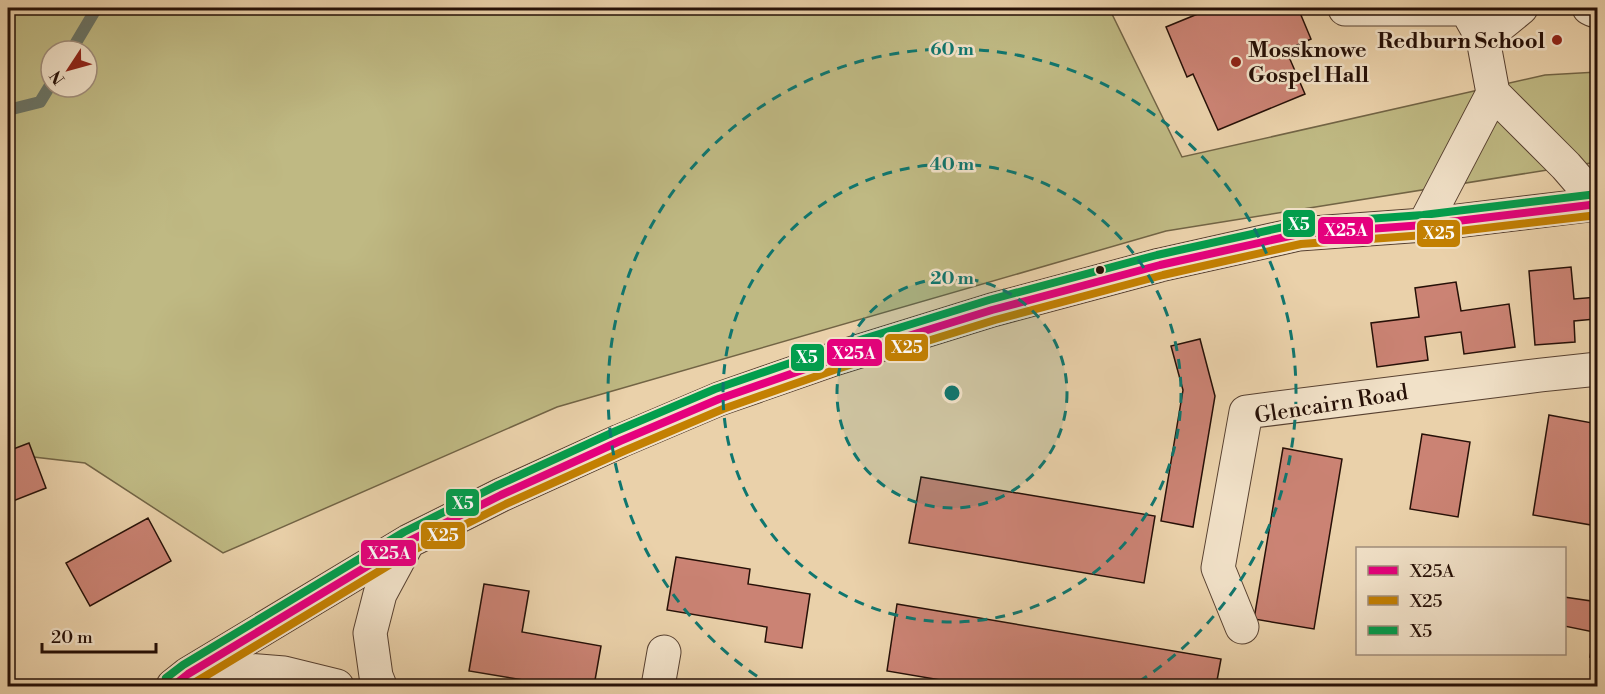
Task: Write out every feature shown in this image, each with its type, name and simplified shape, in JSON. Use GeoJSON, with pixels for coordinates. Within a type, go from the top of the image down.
{"type":"FeatureCollection","features":[{"type":"Feature","properties":{"kind":"street"},"geometry":{"type":"LineString","coordinates":[[1484,39],[1521,8]]}},
{"type":"Feature","properties":{"kind":"street"},"geometry":{"type":"LineString","coordinates":[[1589,8],[1598,10]]}},
{"type":"Feature","properties":{"kind":"street"},"geometry":{"type":"LineString","coordinates":[[1345,9],[1466,9],[1484,39],[1493,93],[1566,166],[1598,203]]}},
{"type":"Feature","properties":{"kind":"street"},"geometry":{"type":"LineString","coordinates":[[1424,225],[1493,93]]}},
{"type":"Feature","properties":{"kind":"street"},"geometry":{"type":"LineString","coordinates":[[180,680],[409,541],[501,495],[719,399],[879,345],[992,310],[1160,265],[1299,234],[1424,225],[1598,203]]}},
{"type":"Feature","properties":{"kind":"street","name":"Glencairn Road"},"geometry":{"type":"LineString","coordinates":[[1242,627],[1218,568],[1246,412],[1598,369]]}},
{"type":"Feature","properties":{"kind":"street"},"geometry":{"type":"LineString","coordinates":[[380,687],[376,676],[370,633],[380,594],[409,541]]}},
{"type":"Feature","properties":{"kind":"street"},"geometry":{"type":"LineString","coordinates":[[658,687],[664,652]]}},
{"type":"Feature","properties":{"kind":"street"},"geometry":{"type":"LineString","coordinates":[[180,680],[234,669],[284,673],[337,687]]}},
{"type":"Feature","properties":{"kind":"shaded area"},"geometry":{"type":"Polygon","coordinates":[[[8,8],[1109,8],[1182,157],[1545,75],[1597,72],[1597,162],[1166,231],[557,407],[223,553],[85,463],[8,454],[8,8]]]}},
{"type":"Feature","properties":{"kind":"building","name":"Mossknowe Gospel Hall"},"geometry":{"type":"Polygon","coordinates":[[[1198,8],[1298,8],[1311,39],[1286,50],[1305,94],[1218,130],[1193,74],[1187,77],[1166,27],[1200,13],[1198,8]]]}},
{"type":"Feature","properties":{"kind":"building"},"geometry":{"type":"Polygon","coordinates":[[[1571,267],[1574,299],[1598,297],[1598,340],[1595,319],[1574,321],[1575,342],[1535,345],[1529,271],[1571,267]]]}},
{"type":"Feature","properties":{"kind":"building"},"geometry":{"type":"Polygon","coordinates":[[[1456,282],[1461,311],[1509,304],[1515,347],[1464,354],[1461,332],[1425,337],[1428,360],[1377,367],[1371,323],[1419,317],[1415,288],[1456,282]]]}},
{"type":"Feature","properties":{"kind":"building"},"geometry":{"type":"Polygon","coordinates":[[[1200,339],[1215,396],[1193,527],[1161,521],[1183,390],[1171,346],[1200,339]]]}},
{"type":"Feature","properties":{"kind":"building"},"geometry":{"type":"Polygon","coordinates":[[[1549,415],[1598,424],[1597,526],[1533,515],[1549,415]]]}},
{"type":"Feature","properties":{"kind":"building"},"geometry":{"type":"Polygon","coordinates":[[[1422,434],[1470,442],[1458,517],[1410,509],[1422,434]]]}},
{"type":"Feature","properties":{"kind":"building"},"geometry":{"type":"Polygon","coordinates":[[[29,443],[46,488],[8,503],[8,451],[29,443]]]}},
{"type":"Feature","properties":{"kind":"building"},"geometry":{"type":"Polygon","coordinates":[[[1283,448],[1342,459],[1314,629],[1254,619],[1283,448]]]}},
{"type":"Feature","properties":{"kind":"building"},"geometry":{"type":"Polygon","coordinates":[[[921,477],[1155,516],[1144,583],[909,543],[921,477]]]}},
{"type":"Feature","properties":{"kind":"building"},"geometry":{"type":"Polygon","coordinates":[[[148,518],[171,561],[90,606],[66,563],[148,518]]]}},
{"type":"Feature","properties":{"kind":"building"},"geometry":{"type":"Polygon","coordinates":[[[676,557],[750,569],[748,584],[810,594],[802,648],[765,642],[767,627],[667,610],[676,557]]]}},
{"type":"Feature","properties":{"kind":"building"},"geometry":{"type":"Polygon","coordinates":[[[484,584],[529,591],[522,632],[601,646],[594,686],[560,686],[469,671],[484,584]]]}},
{"type":"Feature","properties":{"kind":"building"},"geometry":{"type":"Polygon","coordinates":[[[1566,597],[1598,602],[1598,658],[1590,657],[1594,632],[1566,626],[1566,597]]]}},
{"type":"Feature","properties":{"kind":"building"},"geometry":{"type":"Polygon","coordinates":[[[897,604],[1221,659],[1216,686],[976,686],[887,671],[897,604]]]}},
{"type":"Feature","properties":{"kind":"waterway"},"geometry":{"type":"LineString","coordinates":[[78,39],[96,9],[99,8]]}},
{"type":"Feature","properties":{"kind":"waterway"},"geometry":{"type":"LineString","coordinates":[[8,110],[40,102],[42,99]]}},
{"type":"Feature","properties":{"kind":"transit line","name":"X5"},"geometry":{"type":"LineString","coordinates":[[166,678],[183,665],[404,532],[496,486],[715,389],[831,349],[989,300],[1157,255],[1297,224],[1423,215],[1597,194]]}},
{"type":"Feature","properties":{"kind":"transit line","name":"X25A"},"geometry":{"type":"LineString","coordinates":[[173,686],[188,674],[409,541],[501,495],[719,399],[834,359],[992,310],[1160,265],[1299,234],[1424,225],[1598,204]]}},
{"type":"Feature","properties":{"kind":"transit line","name":"X25"},"geometry":{"type":"LineString","coordinates":[[189,686],[414,550],[506,504],[723,409],[837,369],[995,320],[1163,275],[1301,244],[1425,235],[1598,215]]}},
{"type":"Feature","properties":{"kind":"place","name":"Redburn School"},"geometry":{"type":"Point","coordinates":[1557,40]}},
{"type":"Feature","properties":{"kind":"place","name":"Mossknowe Gospel Hall"},"geometry":{"type":"Point","coordinates":[1236,62]}}]}
